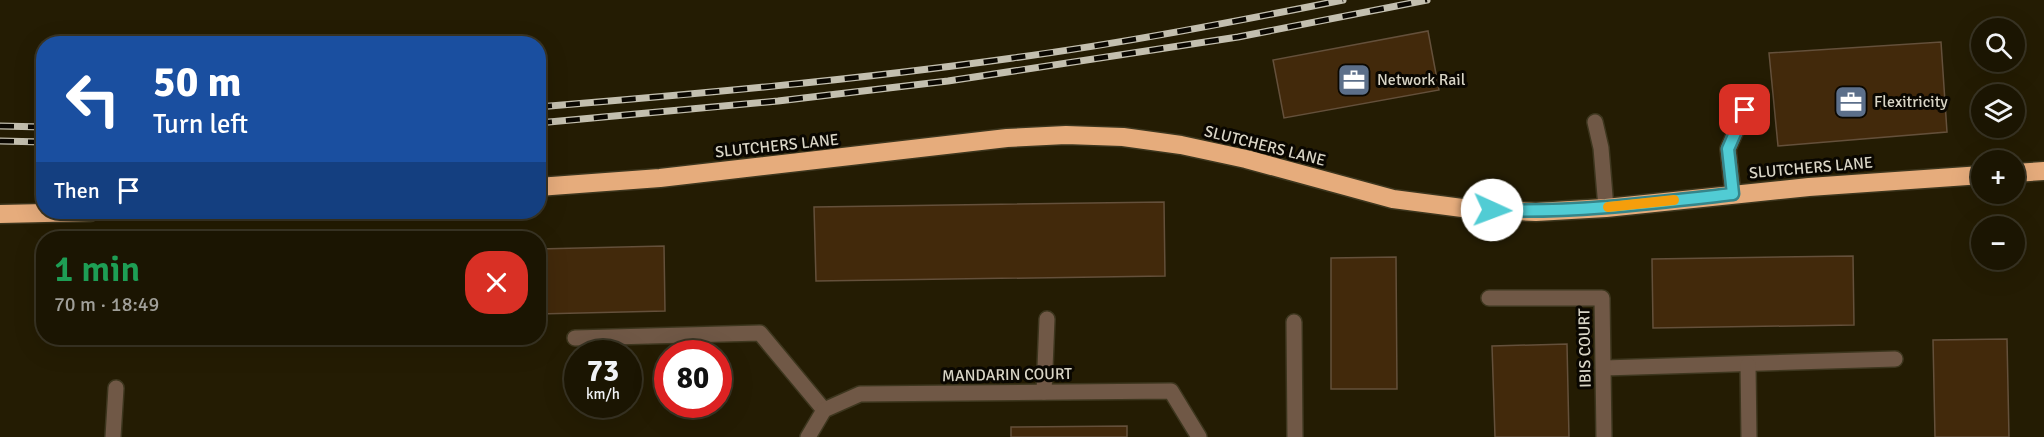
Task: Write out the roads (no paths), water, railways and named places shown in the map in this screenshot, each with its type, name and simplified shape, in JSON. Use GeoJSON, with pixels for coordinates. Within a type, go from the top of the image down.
{"type":"FeatureCollection","features":[{"type":"Feature","properties":{"kind":"highway","name":"SLUTCHERS LANE"},"geometry":{"type":"LineString","coordinates":[[546,186],[660,178],[1007,138],[1066,135],[1123,137],[1181,146],[1246,159],[1353,190],[1435,206],[1536,212],[1606,208],[1733,194],[1971,176]]}},
{"type":"Feature","properties":{"kind":"highway"},"geometry":{"type":"LineString","coordinates":[[2025,172],[2044,171]]}},
{"type":"Feature","properties":{"kind":"highway"},"geometry":{"type":"LineString","coordinates":[[0,214],[36,213]]}},
{"type":"Feature","properties":{"kind":"street"},"geometry":{"type":"LineString","coordinates":[[1733,194],[1728,149],[1745,110]]}},
{"type":"Feature","properties":{"kind":"street"},"geometry":{"type":"LineString","coordinates":[[1595,122],[1601,148],[1606,208]]}},
{"type":"Feature","properties":{"kind":"street","name":"IBIS COURT"},"geometry":{"type":"LineString","coordinates":[[1489,298],[1602,298],[1604,437]]}},
{"type":"Feature","properties":{"kind":"street"},"geometry":{"type":"LineString","coordinates":[[1044,392],[1047,319]]}},
{"type":"Feature","properties":{"kind":"street"},"geometry":{"type":"LineString","coordinates":[[1294,322],[1295,437]]}},
{"type":"Feature","properties":{"kind":"street"},"geometry":{"type":"LineString","coordinates":[[575,338],[760,333],[824,410],[808,437]]}},
{"type":"Feature","properties":{"kind":"street"},"geometry":{"type":"LineString","coordinates":[[1604,368],[1748,366],[1895,359]]}},
{"type":"Feature","properties":{"kind":"street"},"geometry":{"type":"LineString","coordinates":[[1748,366],[1749,437]]}},
{"type":"Feature","properties":{"kind":"street"},"geometry":{"type":"LineString","coordinates":[[113,437],[116,388]]}},
{"type":"Feature","properties":{"kind":"street","name":"MANDARIN COURT"},"geometry":{"type":"LineString","coordinates":[[824,410],[860,394],[1171,391],[1199,437]]}},
{"type":"Feature","properties":{"kind":"railway"},"geometry":{"type":"LineString","coordinates":[[546,106],[776,86],[954,66],[1137,39],[1343,0]]}},
{"type":"Feature","properties":{"kind":"railway"},"geometry":{"type":"LineString","coordinates":[[546,122],[778,101],[948,81],[1238,37],[1427,0]]}},
{"type":"Feature","properties":{"kind":"railway"},"geometry":{"type":"LineString","coordinates":[[0,126],[36,127]]}},
{"type":"Feature","properties":{"kind":"railway"},"geometry":{"type":"LineString","coordinates":[[0,141],[36,142]]}},
{"type":"Feature","properties":{"kind":"place","name":"Network Rail"},"geometry":{"type":"Point","coordinates":[1354,80]}},
{"type":"Feature","properties":{"kind":"place","name":"Flexitricity"},"geometry":{"type":"Point","coordinates":[1851,102]}}]}
